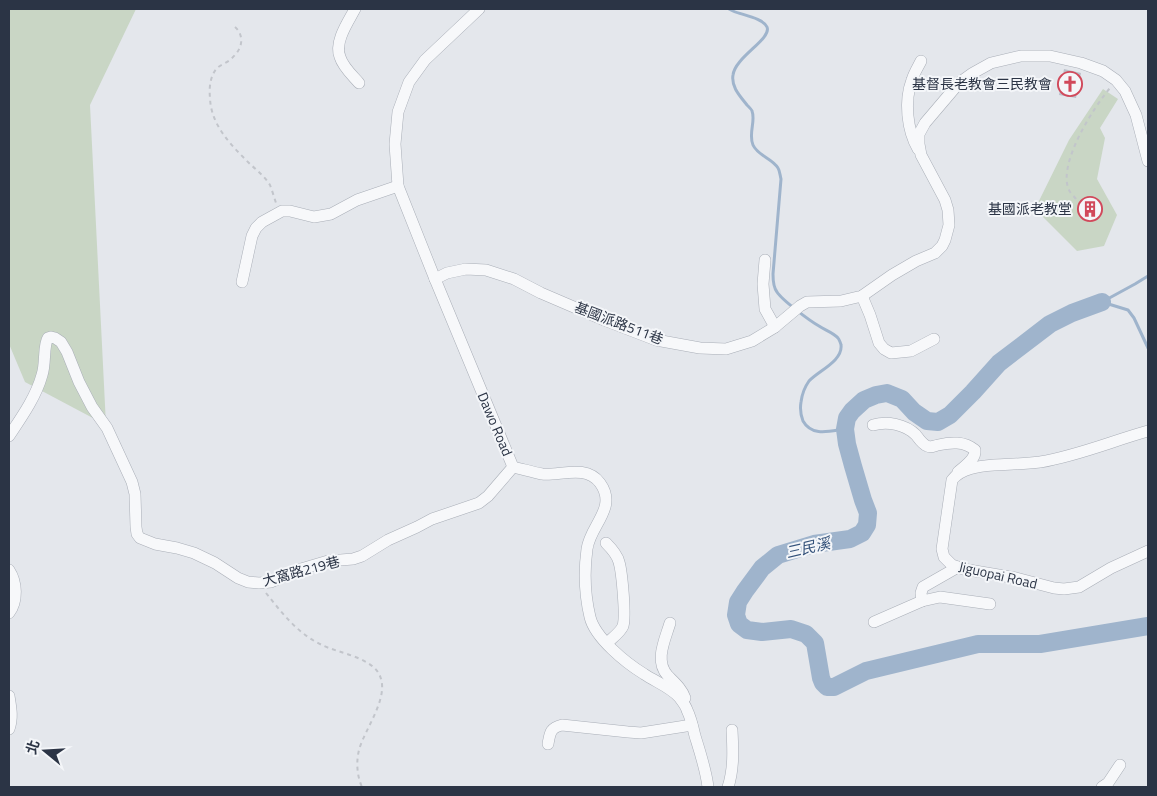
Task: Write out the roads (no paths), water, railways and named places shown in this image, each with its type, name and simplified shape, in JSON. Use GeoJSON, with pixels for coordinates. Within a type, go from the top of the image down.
{"type":"FeatureCollection","features":[{"type":"Feature","properties":{"kind":"street"},"geometry":{"type":"LineString","coordinates":[[355,9],[340,39],[338,49],[340,58],[359,83]]}},
{"type":"Feature","properties":{"kind":"street","name":"Dawo Road"},"geometry":{"type":"LineString","coordinates":[[479,9],[425,60],[408,82],[398,112],[395,144],[398,186],[434,279],[512,467],[540,474],[586,473],[598,481],[604,490],[606,500],[604,512],[590,537],[587,548],[585,584],[590,618],[595,629],[607,643],[632,666],[679,697],[687,710],[692,725],[708,787]]}},
{"type":"Feature","properties":{"kind":"street","name":"基國派路511巷"},"geometry":{"type":"LineString","coordinates":[[434,279],[447,273],[466,269],[486,270],[514,279],[604,320],[656,340],[700,348],[726,349],[752,341],[775,327],[806,302],[841,301],[862,296],[897,272],[935,253],[942,246],[946,240],[949,225],[947,205],[921,155],[919,134],[925,123],[959,82],[991,64],[1021,56],[1050,56],[1081,63],[1103,72],[1116,80],[1125,91],[1136,115],[1148,161]]}},
{"type":"Feature","properties":{"kind":"street"},"geometry":{"type":"LineString","coordinates":[[921,62],[912,80],[908,94],[908,115],[910,134],[921,155]]}},
{"type":"Feature","properties":{"kind":"street"},"geometry":{"type":"LineString","coordinates":[[242,282],[252,236],[262,222],[282,211],[314,217],[331,214],[356,200],[398,186]]}},
{"type":"Feature","properties":{"kind":"street"},"geometry":{"type":"LineString","coordinates":[[765,260],[763,284],[765,309],[775,327]]}},
{"type":"Feature","properties":{"kind":"street"},"geometry":{"type":"LineString","coordinates":[[862,296],[884,349],[891,353],[911,351],[934,339]]}},
{"type":"Feature","properties":{"kind":"street","name":"大窩路219巷"},"geometry":{"type":"LineString","coordinates":[[9,436],[34,396],[42,377],[45,364],[45,341],[51,337],[55,338],[61,342],[68,352],[79,382],[92,407],[107,428],[132,482],[136,504],[136,527],[140,538],[155,544],[194,553],[215,562],[238,578],[248,582],[259,583],[271,582],[328,560],[353,559],[362,556],[388,540],[432,519],[479,503],[488,496],[512,467]]}},
{"type":"Feature","properties":{"kind":"street"},"geometry":{"type":"LineString","coordinates":[[873,425],[882,423],[900,426],[912,431],[926,446],[962,443],[970,446],[975,450],[973,459],[956,475]]}},
{"type":"Feature","properties":{"kind":"street"},"geometry":{"type":"LineString","coordinates":[[956,475],[971,469],[988,466],[1039,462],[1073,455],[1148,431]]}},
{"type":"Feature","properties":{"kind":"street","name":"Jiguopai Road"},"geometry":{"type":"LineString","coordinates":[[956,475],[952,480],[942,549],[944,557],[952,565],[1064,589],[1079,587],[1111,568],[1148,551]]}},
{"type":"Feature","properties":{"kind":"street"},"geometry":{"type":"LineString","coordinates":[[606,542],[619,562],[624,614],[623,626],[607,643]]}},
{"type":"Feature","properties":{"kind":"street"},"geometry":{"type":"LineString","coordinates":[[922,601],[921,593],[923,588],[958,567]]}},
{"type":"Feature","properties":{"kind":"street"},"geometry":{"type":"LineString","coordinates":[[9,570],[12,574],[15,589],[15,600],[9,613]]}},
{"type":"Feature","properties":{"kind":"street"},"geometry":{"type":"LineString","coordinates":[[874,622],[922,601],[940,598],[990,604]]}},
{"type":"Feature","properties":{"kind":"street"},"geometry":{"type":"LineString","coordinates":[[670,623],[661,657],[662,666],[666,674],[678,685],[684,695],[687,710]]}},
{"type":"Feature","properties":{"kind":"street"},"geometry":{"type":"LineString","coordinates":[[9,696],[12,708],[9,729]]}},
{"type":"Feature","properties":{"kind":"street"},"geometry":{"type":"LineString","coordinates":[[548,744],[550,734],[555,727],[562,725],[642,733],[692,725]]}},
{"type":"Feature","properties":{"kind":"street"},"geometry":{"type":"LineString","coordinates":[[728,787],[731,778],[732,730]]}},
{"type":"Feature","properties":{"kind":"street"},"geometry":{"type":"LineString","coordinates":[[1102,787],[1120,765]]}},
{"type":"Feature","properties":{"kind":"waterway"},"geometry":{"type":"LineString","coordinates":[[729,9],[757,19],[767,27],[764,37],[735,68],[733,83],[752,111],[751,136],[755,149],[779,169],[781,179],[773,274],[775,288],[780,296],[796,310],[836,336],[841,344],[841,351],[834,361],[813,377],[806,386],[801,404],[802,419],[807,426],[816,431],[827,432],[845,429]]}},
{"type":"Feature","properties":{"kind":"waterway","name":"三民溪"},"geometry":{"type":"LineString","coordinates":[[1102,302],[1148,276]]}},
{"type":"Feature","properties":{"kind":"waterway"},"geometry":{"type":"LineString","coordinates":[[1102,302],[1128,310],[1134,318],[1148,348]]}},
{"type":"Feature","properties":{"kind":"waterway","name":"三民溪"},"geometry":{"type":"LineString","coordinates":[[1102,302],[1072,313],[1050,324],[999,363],[950,415],[938,422],[927,421],[914,412],[902,399],[887,393],[864,400],[847,418],[845,429],[853,466],[868,513],[867,525],[862,533],[850,539],[814,544],[778,555],[762,568],[745,591],[738,602],[736,615],[739,624],[747,630],[762,632],[791,629],[806,634],[815,643],[821,678],[827,687],[834,687],[866,671],[978,644],[1040,644],[1148,626]]}},
{"type":"Feature","properties":{"kind":"place","name":"基督長老教會三民教會"},"geometry":{"type":"Point","coordinates":[1070,84]}},
{"type":"Feature","properties":{"kind":"place","name":"基國派老教堂"},"geometry":{"type":"Point","coordinates":[1090,209]}}]}
